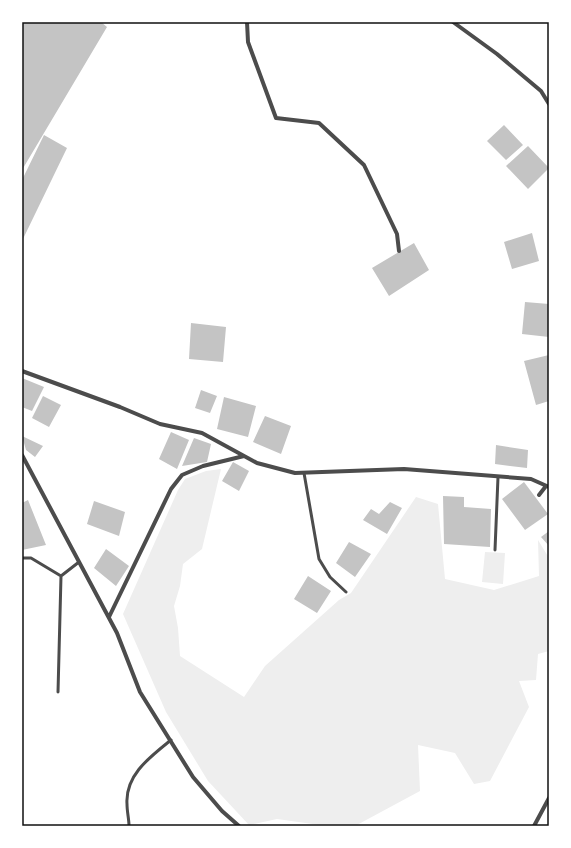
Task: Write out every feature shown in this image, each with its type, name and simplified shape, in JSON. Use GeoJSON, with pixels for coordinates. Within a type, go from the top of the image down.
{"type":"FeatureCollection","features":[{"type":"Feature","properties":{"kind":"street"},"geometry":{"type":"LineString","coordinates":[[247,22],[248,42],[276,118],[319,123],[364,165],[397,234],[400,251]]}},
{"type":"Feature","properties":{"kind":"street"},"geometry":{"type":"LineString","coordinates":[[453,22],[497,54],[541,91],[549,104]]}},
{"type":"Feature","properties":{"kind":"street"},"geometry":{"type":"LineString","coordinates":[[22,371],[120,407],[160,424],[202,433],[257,463],[295,473],[404,469],[498,476],[531,479],[548,487],[539,495]]}},
{"type":"Feature","properties":{"kind":"street"},"geometry":{"type":"LineString","coordinates":[[22,455],[117,633],[140,692],[193,776],[222,811],[239,826]]}},
{"type":"Feature","properties":{"kind":"street"},"geometry":{"type":"LineString","coordinates":[[108,617],[171,489],[182,474],[203,466],[244,456]]}},
{"type":"Feature","properties":{"kind":"street"},"geometry":{"type":"LineString","coordinates":[[534,826],[549,798]]}},
{"type":"Feature","properties":{"kind":"lane"},"geometry":{"type":"LineString","coordinates":[[304,473],[319,559],[330,577],[346,592]]}},
{"type":"Feature","properties":{"kind":"lane"},"geometry":{"type":"LineString","coordinates":[[495,550],[498,476]]}},
{"type":"Feature","properties":{"kind":"lane"},"geometry":{"type":"LineString","coordinates":[[22,558],[30,558],[61,576]]}},
{"type":"Feature","properties":{"kind":"lane"},"geometry":{"type":"LineString","coordinates":[[61,576],[79,562]]}},
{"type":"Feature","properties":{"kind":"lane"},"geometry":{"type":"LineString","coordinates":[[58,692],[61,576]]}},
{"type":"Feature","properties":{"kind":"lane"},"geometry":{"type":"LineString","coordinates":[[129,826],[127,803],[129,787],[137,772],[146,760],[171,740]]}},
{"type":"Feature","properties":{"kind":"shaded area"},"geometry":{"type":"Polygon","coordinates":[[[221,469],[202,549],[183,564],[180,586],[174,606],[178,628],[180,656],[244,697],[265,666],[339,600],[351,593],[416,497],[438,504],[445,579],[494,590],[539,576],[538,540],[549,558],[549,651],[538,654],[536,680],[519,681],[529,707],[490,781],[474,784],[455,753],[418,745],[420,791],[355,826],[327,826],[277,819],[249,825],[208,781],[166,712],[123,614],[178,490],[185,479],[206,471],[221,469]]]}},
{"type":"Feature","properties":{"kind":"shaded area"},"geometry":{"type":"Polygon","coordinates":[[[485,552],[505,553],[503,584],[482,582],[485,552]]]}},
{"type":"Feature","properties":{"kind":"building"},"geometry":{"type":"Polygon","coordinates":[[[22,22],[101,22],[107,27],[22,170],[22,22]]]}},
{"type":"Feature","properties":{"kind":"building"},"geometry":{"type":"Polygon","coordinates":[[[504,125],[523,145],[506,160],[487,141],[504,125]]]}},
{"type":"Feature","properties":{"kind":"building"},"geometry":{"type":"Polygon","coordinates":[[[44,135],[67,148],[22,241],[22,180],[44,135]]]}},
{"type":"Feature","properties":{"kind":"building"},"geometry":{"type":"Polygon","coordinates":[[[528,146],[549,168],[528,189],[506,166],[528,146]]]}},
{"type":"Feature","properties":{"kind":"building"},"geometry":{"type":"Polygon","coordinates":[[[532,233],[539,261],[512,269],[504,242],[532,233]]]}},
{"type":"Feature","properties":{"kind":"building"},"geometry":{"type":"Polygon","coordinates":[[[414,243],[429,270],[389,296],[372,268],[414,243]]]}},
{"type":"Feature","properties":{"kind":"building"},"geometry":{"type":"Polygon","coordinates":[[[525,302],[549,304],[549,337],[522,334],[525,302]]]}},
{"type":"Feature","properties":{"kind":"building"},"geometry":{"type":"Polygon","coordinates":[[[191,323],[226,327],[223,362],[189,359],[191,323]]]}},
{"type":"Feature","properties":{"kind":"building"},"geometry":{"type":"Polygon","coordinates":[[[549,355],[549,401],[536,405],[524,361],[549,355]]]}},
{"type":"Feature","properties":{"kind":"building"},"geometry":{"type":"Polygon","coordinates":[[[22,378],[44,387],[32,411],[22,407],[22,378]]]}},
{"type":"Feature","properties":{"kind":"building"},"geometry":{"type":"Polygon","coordinates":[[[201,390],[217,396],[210,413],[195,408],[201,390]]]}},
{"type":"Feature","properties":{"kind":"building"},"geometry":{"type":"Polygon","coordinates":[[[43,396],[61,405],[49,427],[32,418],[43,396]]]}},
{"type":"Feature","properties":{"kind":"building"},"geometry":{"type":"Polygon","coordinates":[[[224,397],[256,406],[248,437],[217,429],[224,397]]]}},
{"type":"Feature","properties":{"kind":"building"},"geometry":{"type":"Polygon","coordinates":[[[265,416],[291,426],[281,454],[253,442],[265,416]]]}},
{"type":"Feature","properties":{"kind":"building"},"geometry":{"type":"Polygon","coordinates":[[[171,432],[189,440],[177,469],[159,459],[171,432]]]}},
{"type":"Feature","properties":{"kind":"building"},"geometry":{"type":"Polygon","coordinates":[[[22,436],[43,446],[35,457],[26,450],[22,436]]]}},
{"type":"Feature","properties":{"kind":"building"},"geometry":{"type":"Polygon","coordinates":[[[194,438],[211,444],[207,462],[182,466],[194,438]]]}},
{"type":"Feature","properties":{"kind":"building"},"geometry":{"type":"Polygon","coordinates":[[[496,445],[528,450],[527,468],[495,464],[496,445]]]}},
{"type":"Feature","properties":{"kind":"building"},"geometry":{"type":"Polygon","coordinates":[[[233,462],[249,471],[239,491],[222,481],[233,462]]]}},
{"type":"Feature","properties":{"kind":"building"},"geometry":{"type":"Polygon","coordinates":[[[524,482],[548,514],[525,530],[502,499],[524,482]]]}},
{"type":"Feature","properties":{"kind":"building"},"geometry":{"type":"Polygon","coordinates":[[[443,496],[464,497],[464,507],[491,509],[490,547],[444,544],[443,496]]]}},
{"type":"Feature","properties":{"kind":"building"},"geometry":{"type":"Polygon","coordinates":[[[28,500],[46,545],[22,550],[22,503],[28,500]]]}},
{"type":"Feature","properties":{"kind":"building"},"geometry":{"type":"Polygon","coordinates":[[[94,501],[125,512],[119,536],[87,524],[94,501]]]}},
{"type":"Feature","properties":{"kind":"building"},"geometry":{"type":"Polygon","coordinates":[[[390,502],[402,508],[387,534],[363,520],[371,509],[379,514],[390,502]]]}},
{"type":"Feature","properties":{"kind":"building"},"geometry":{"type":"Polygon","coordinates":[[[549,531],[549,546],[541,537],[549,531]]]}},
{"type":"Feature","properties":{"kind":"building"},"geometry":{"type":"Polygon","coordinates":[[[349,542],[371,554],[355,577],[336,563],[349,542]]]}},
{"type":"Feature","properties":{"kind":"building"},"geometry":{"type":"Polygon","coordinates":[[[106,549],[129,566],[116,586],[94,568],[106,549]]]}},
{"type":"Feature","properties":{"kind":"building"},"geometry":{"type":"Polygon","coordinates":[[[308,576],[331,591],[317,613],[294,599],[308,576]]]}}]}
